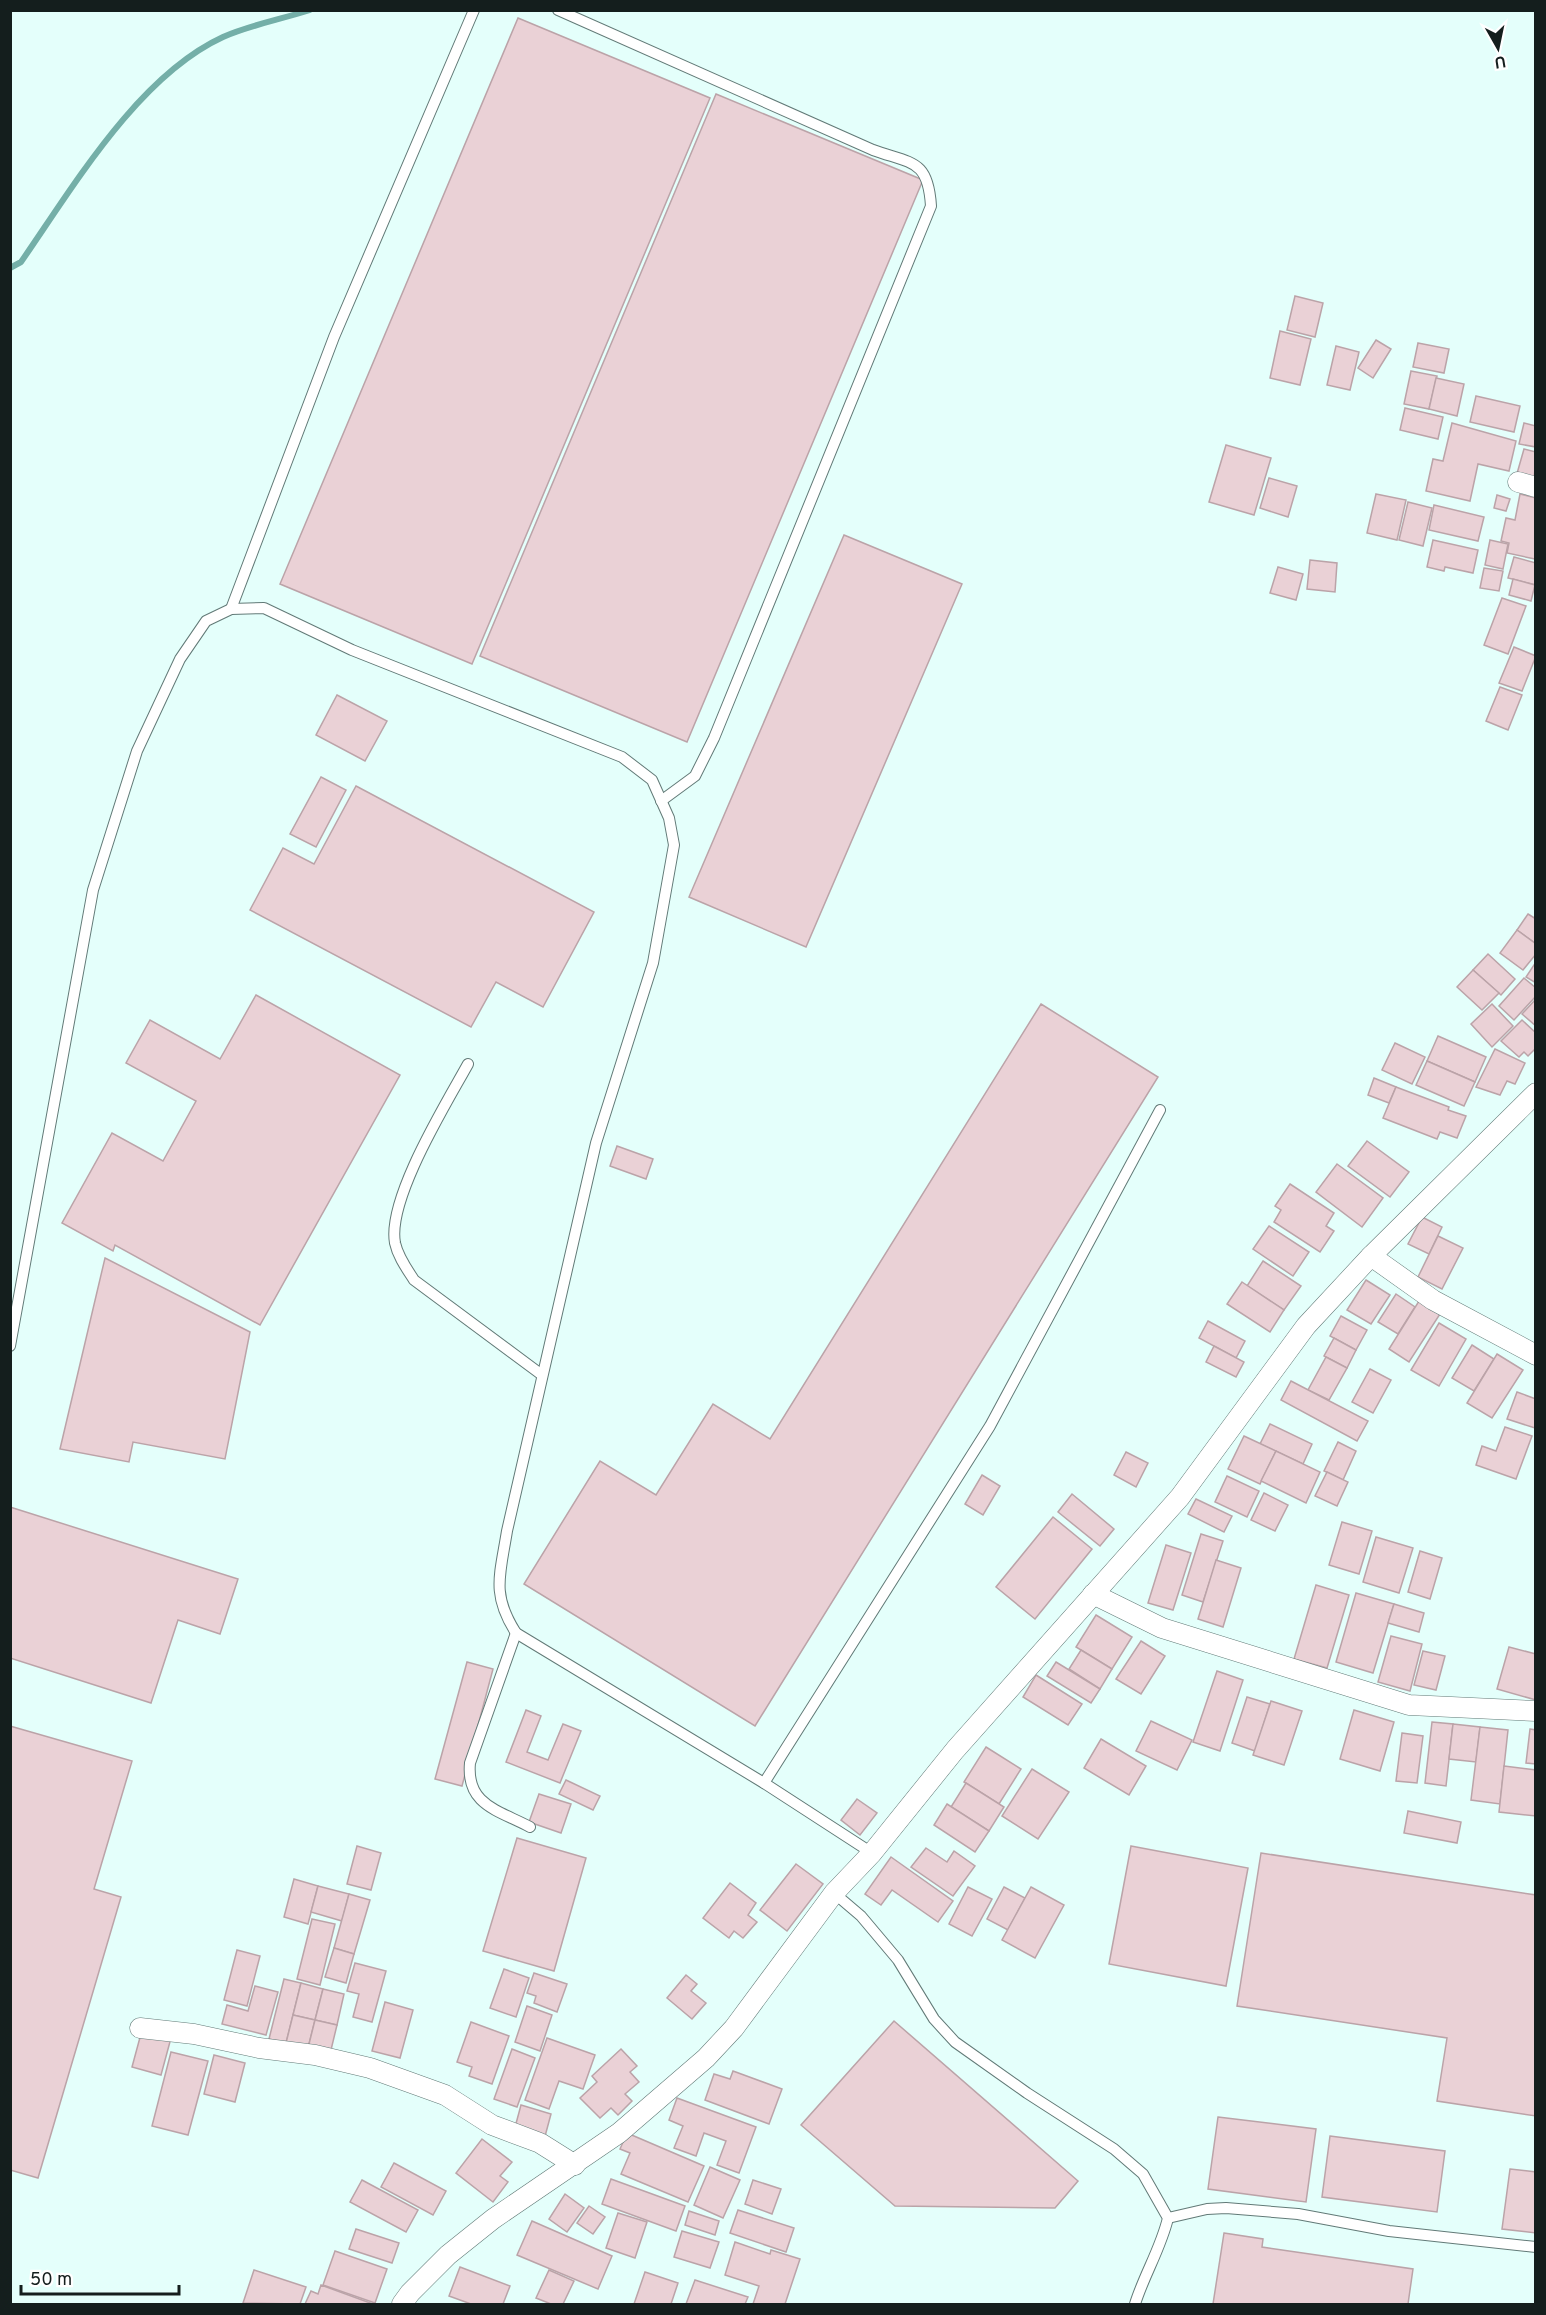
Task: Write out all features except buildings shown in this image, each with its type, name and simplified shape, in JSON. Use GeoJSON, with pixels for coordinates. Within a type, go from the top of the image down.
{"type":"FeatureCollection","features":[{"type":"Feature","properties":{"kind":"street"},"geometry":{"type":"LineString","coordinates":[[402,2304],[410,2293],[448,2256],[493,2219],[619,2133],[706,2058],[734,2028],[834,1893],[872,1853],[955,1749],[1180,1497],[1306,1326],[1371,1256],[1536,1093]]}},
{"type":"Feature","properties":{"kind":"street"},"geometry":{"type":"LineString","coordinates":[[1371,1256],[1433,1300],[1536,1355]]}},
{"type":"Feature","properties":{"kind":"street"},"geometry":{"type":"LineString","coordinates":[[1093,1594],[1162,1628],[1409,1705],[1536,1711]]}},
{"type":"Feature","properties":{"kind":"street"},"geometry":{"type":"LineString","coordinates":[[140,2028],[194,2034],[248,2046],[315,2055],[370,2068],[445,2095],[492,2125],[540,2143],[574,2165]]}},
{"type":"Feature","properties":{"kind":"lane"},"geometry":{"type":"LineString","coordinates":[[231,609],[334,337],[474,10]]}},
{"type":"Feature","properties":{"kind":"lane"},"geometry":{"type":"LineString","coordinates":[[558,10],[873,150],[921,167],[930,190],[931,206],[714,738],[695,776],[661,801]]}},
{"type":"Feature","properties":{"kind":"lane"},"geometry":{"type":"LineString","coordinates":[[10,1346],[93,891],[136,751],[180,659],[206,621],[231,609],[264,608],[352,650],[622,757],[652,780],[669,818],[674,845],[653,963],[596,1143],[507,1531],[498,1587],[502,1612],[516,1633],[764,1783],[872,1853]]}},
{"type":"Feature","properties":{"kind":"lane"},"geometry":{"type":"LineString","coordinates":[[468,1064],[406,1186],[394,1222],[395,1244],[414,1280],[542,1376]]}},
{"type":"Feature","properties":{"kind":"lane"},"geometry":{"type":"LineString","coordinates":[[764,1783],[990,1426],[1160,1110]]}},
{"type":"Feature","properties":{"kind":"lane"},"geometry":{"type":"LineString","coordinates":[[516,1633],[470,1763],[469,1779],[478,1800],[530,1827]]}},
{"type":"Feature","properties":{"kind":"lane"},"geometry":{"type":"LineString","coordinates":[[834,1893],[861,1916],[898,1960],[934,2019],[955,2042],[1114,2149],[1143,2174],[1168,2218],[1164,2235],[1142,2280],[1135,2304]]}},
{"type":"Feature","properties":{"kind":"lane"},"geometry":{"type":"LineString","coordinates":[[1168,2218],[1207,2209],[1226,2208],[1298,2214],[1389,2231],[1536,2247]]}},
{"type":"Feature","properties":{"kind":"waterway"},"geometry":{"type":"LineString","coordinates":[[10,268],[21,262],[85,168],[110,136],[163,78],[192,55],[223,37],[310,10]]}}]}
